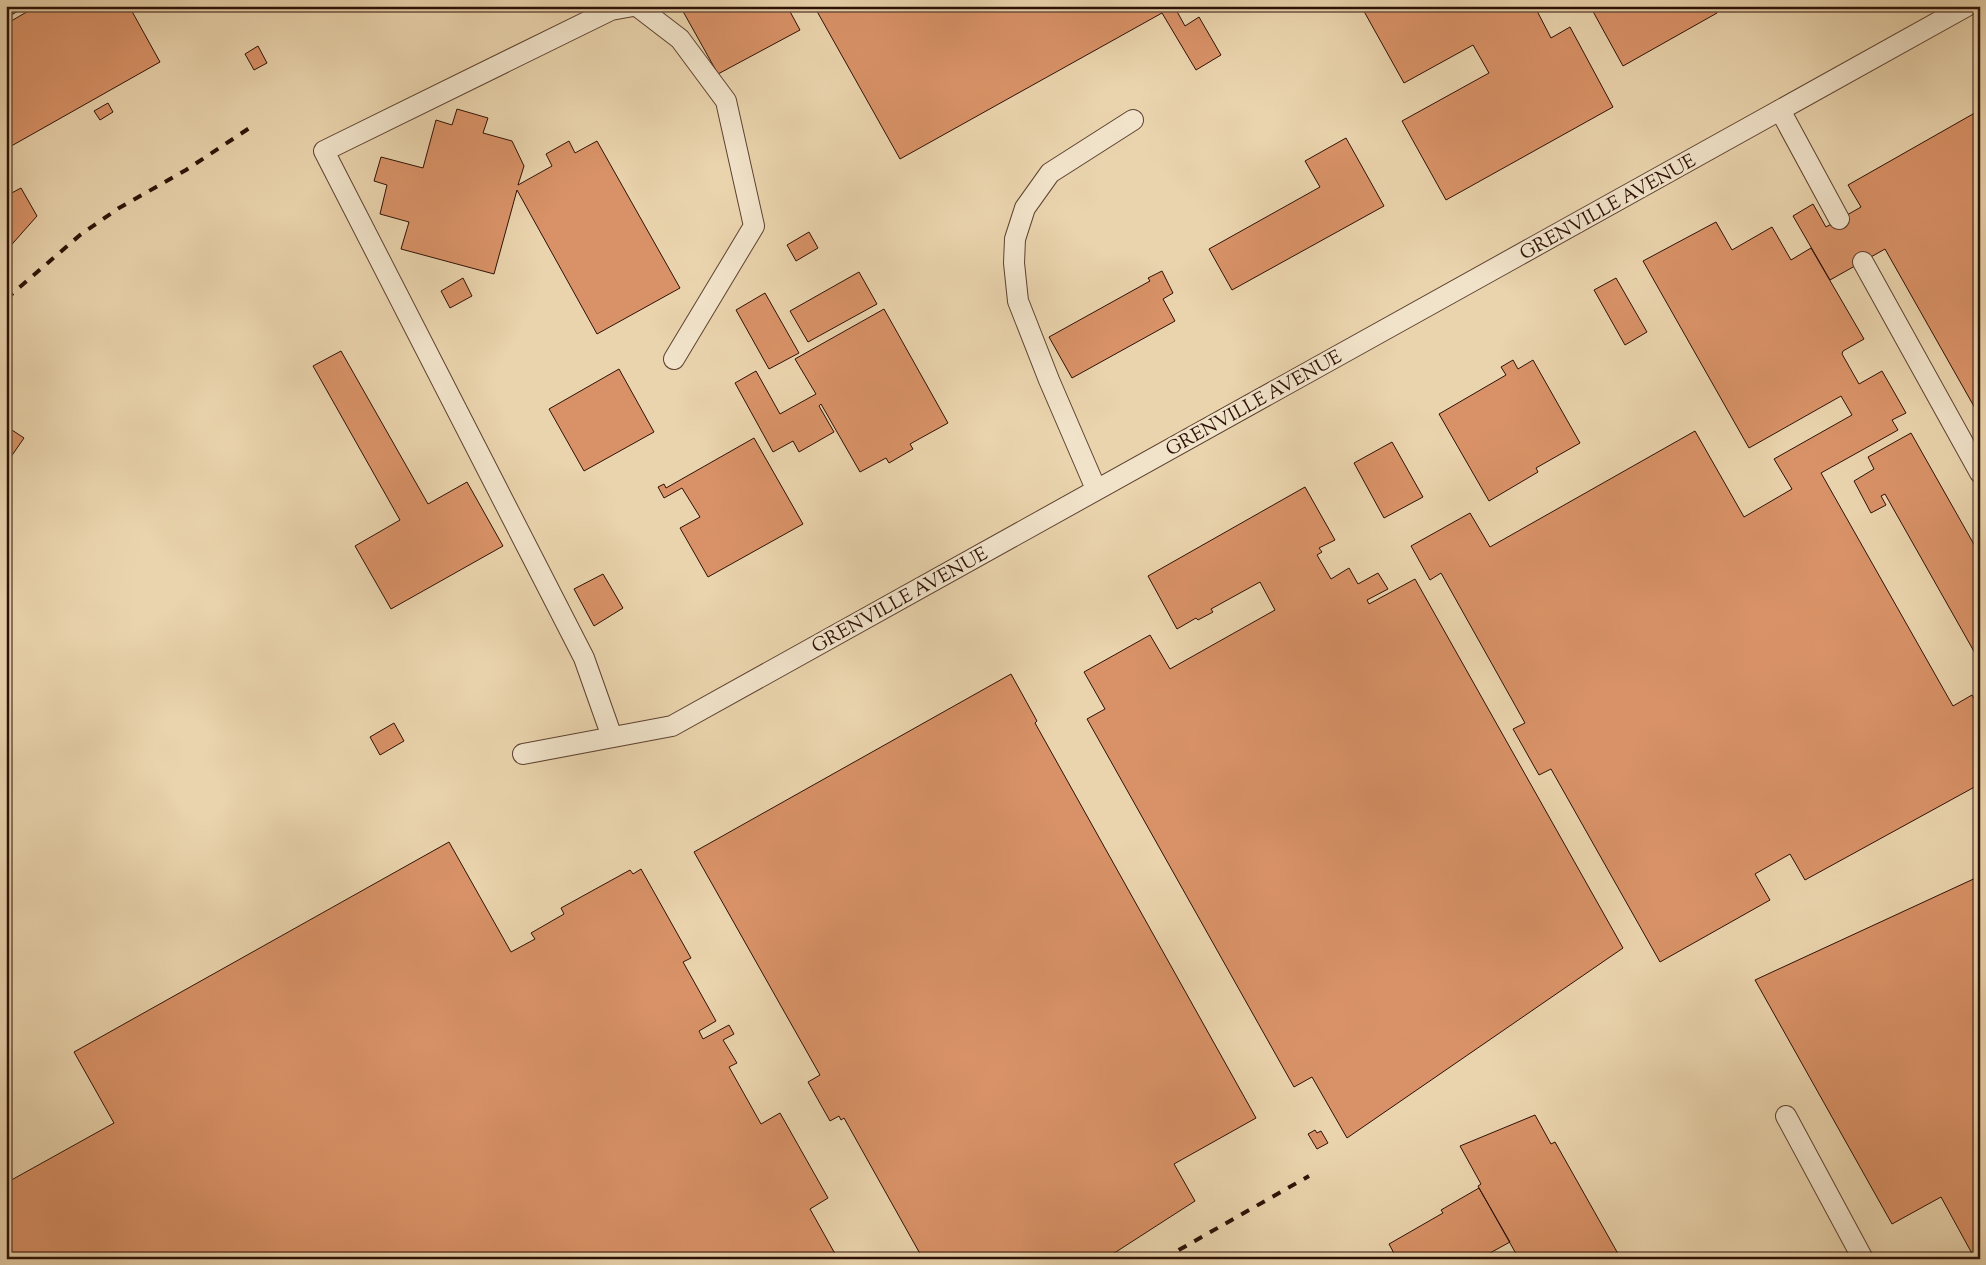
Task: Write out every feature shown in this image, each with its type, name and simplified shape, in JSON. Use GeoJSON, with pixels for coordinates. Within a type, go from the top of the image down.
{"type":"FeatureCollection","features":[{"type":"Feature","properties":{"kind":"lane"},"geometry":{"type":"LineString","coordinates":[[612,738],[584,658],[324,151],[611,10],[633,6]]}},
{"type":"Feature","properties":{"kind":"lane"},"geometry":{"type":"LineString","coordinates":[[637,6],[680,39],[726,101],[754,226],[674,359]]}},
{"type":"Feature","properties":{"kind":"lane","name":"GRENVILLE AVENUE"},"geometry":{"type":"LineString","coordinates":[[524,754],[672,726],[1967,6]]}},
{"type":"Feature","properties":{"kind":"lane"},"geometry":{"type":"LineString","coordinates":[[1780,110],[1839,219]]}},
{"type":"Feature","properties":{"kind":"lane"},"geometry":{"type":"LineString","coordinates":[[1096,489],[1049,380],[1018,301],[1014,263],[1015,239],[1025,208],[1050,173],[1134,120]]}},
{"type":"Feature","properties":{"kind":"lane"},"geometry":{"type":"LineString","coordinates":[[1863,262],[1980,473]]}},
{"type":"Feature","properties":{"kind":"lane"},"geometry":{"type":"LineString","coordinates":[[1786,1116],[1863,1259]]}},
{"type":"Feature","properties":{"kind":"building"},"geometry":{"type":"Polygon","coordinates":[[[6,6],[27,6],[6,18],[6,6]]]}},
{"type":"Feature","properties":{"kind":"building"},"geometry":{"type":"Polygon","coordinates":[[[37,6],[129,6],[160,62],[6,149],[6,24],[37,6]]]}},
{"type":"Feature","properties":{"kind":"building"},"geometry":{"type":"Polygon","coordinates":[[[680,6],[787,6],[800,30],[718,74],[680,6]]]}},
{"type":"Feature","properties":{"kind":"building"},"geometry":{"type":"Polygon","coordinates":[[[814,6],[1174,6],[1185,26],[1199,17],[1221,55],[1196,70],[1162,13],[900,159],[814,6]]]}},
{"type":"Feature","properties":{"kind":"building"},"geometry":{"type":"Polygon","coordinates":[[[1361,6],[1541,6],[1536,9],[1551,38],[1570,27],[1613,107],[1446,200],[1402,121],[1489,73],[1473,45],[1404,83],[1361,6]]]}},
{"type":"Feature","properties":{"kind":"building"},"geometry":{"type":"Polygon","coordinates":[[[1590,6],[1714,6],[1717,13],[1623,66],[1590,6]]]}},
{"type":"Feature","properties":{"kind":"building"},"geometry":{"type":"Polygon","coordinates":[[[258,46],[267,63],[254,70],[245,54],[258,46]]]}},
{"type":"Feature","properties":{"kind":"building"},"geometry":{"type":"Polygon","coordinates":[[[108,103],[113,112],[100,120],[94,111],[108,103]]]}},
{"type":"Feature","properties":{"kind":"building"},"geometry":{"type":"Polygon","coordinates":[[[457,109],[488,118],[483,133],[512,141],[524,166],[518,185],[552,166],[546,154],[569,141],[575,153],[597,141],[680,288],[597,334],[517,190],[494,274],[401,249],[409,222],[380,214],[387,185],[374,181],[381,157],[423,168],[436,120],[452,125],[457,109]]]}},
{"type":"Feature","properties":{"kind":"building"},"geometry":{"type":"Polygon","coordinates":[[[1980,110],[1980,417],[1885,249],[1830,280],[1793,216],[1813,204],[1826,227],[1861,207],[1848,185],[1980,110]]]}},
{"type":"Feature","properties":{"kind":"building"},"geometry":{"type":"Polygon","coordinates":[[[1346,138],[1384,206],[1232,290],[1209,249],[1320,187],[1305,161],[1346,138]]]}},
{"type":"Feature","properties":{"kind":"building"},"geometry":{"type":"Polygon","coordinates":[[[21,188],[37,216],[6,251],[6,196],[21,188]]]}},
{"type":"Feature","properties":{"kind":"building"},"geometry":{"type":"Polygon","coordinates":[[[1716,222],[1732,250],[1772,227],[1791,260],[1811,248],[1864,339],[1843,351],[1842,354],[1859,384],[1882,371],[1906,413],[1892,420],[1898,430],[1821,473],[1953,706],[1972,695],[1980,709],[1980,746],[1977,748],[1980,754],[1980,784],[1805,880],[1790,854],[1755,874],[1770,900],[1660,962],[1551,769],[1539,775],[1513,729],[1525,723],[1441,573],[1430,580],[1411,546],[1470,513],[1490,547],[1695,431],[1744,517],[1792,489],[1774,459],[1852,415],[1841,396],[1749,448],[1643,261],[1716,222]]]}},
{"type":"Feature","properties":{"kind":"building"},"geometry":{"type":"Polygon","coordinates":[[[809,232],[818,248],[796,261],[787,245],[809,232]]]}},
{"type":"Feature","properties":{"kind":"building"},"geometry":{"type":"Polygon","coordinates":[[[1162,271],[1173,293],[1163,299],[1175,321],[1072,378],[1049,337],[1150,281],[1148,278],[1162,271]]]}},
{"type":"Feature","properties":{"kind":"building"},"geometry":{"type":"Polygon","coordinates":[[[859,272],[877,304],[808,342],[790,311],[859,272]]]}},
{"type":"Feature","properties":{"kind":"building"},"geometry":{"type":"Polygon","coordinates":[[[463,278],[472,296],[450,308],[441,291],[463,278]]]}},
{"type":"Feature","properties":{"kind":"building"},"geometry":{"type":"Polygon","coordinates":[[[1616,278],[1647,332],[1625,345],[1594,290],[1616,278]]]}},
{"type":"Feature","properties":{"kind":"building"},"geometry":{"type":"Polygon","coordinates":[[[765,293],[799,353],[769,369],[736,310],[765,293]]]}},
{"type":"Feature","properties":{"kind":"building"},"geometry":{"type":"Polygon","coordinates":[[[884,309],[948,423],[910,444],[913,449],[889,463],[886,458],[860,472],[821,404],[819,406],[834,432],[799,452],[793,441],[773,452],[735,383],[756,371],[780,414],[816,394],[795,359],[884,309]]]}},
{"type":"Feature","properties":{"kind":"building"},"geometry":{"type":"Polygon","coordinates":[[[341,351],[428,504],[467,482],[503,546],[391,609],[355,546],[400,520],[313,366],[341,351]]]}},
{"type":"Feature","properties":{"kind":"building"},"geometry":{"type":"Polygon","coordinates":[[[1513,360],[1518,369],[1533,360],[1580,443],[1536,468],[1538,472],[1489,501],[1439,414],[1506,375],[1501,367],[1513,360]]]}},
{"type":"Feature","properties":{"kind":"building"},"geometry":{"type":"Polygon","coordinates":[[[619,369],[654,432],[584,471],[549,409],[619,369]]]}},
{"type":"Feature","properties":{"kind":"building"},"geometry":{"type":"Polygon","coordinates":[[[6,426],[24,438],[6,464],[6,426]]]}},
{"type":"Feature","properties":{"kind":"building"},"geometry":{"type":"Polygon","coordinates":[[[1911,433],[1980,555],[1980,662],[1885,494],[1881,496],[1886,505],[1871,513],[1854,481],[1874,469],[1868,457],[1911,433]]]}},
{"type":"Feature","properties":{"kind":"building"},"geometry":{"type":"Polygon","coordinates":[[[754,438],[803,524],[708,577],[680,528],[700,517],[682,488],[664,498],[658,487],[664,484],[666,488],[754,438]]]}},
{"type":"Feature","properties":{"kind":"building"},"geometry":{"type":"Polygon","coordinates":[[[1392,442],[1423,497],[1384,518],[1354,463],[1392,442]]]}},
{"type":"Feature","properties":{"kind":"building"},"geometry":{"type":"Polygon","coordinates":[[[1305,487],[1335,540],[1319,548],[1322,552],[1317,555],[1331,579],[1349,568],[1358,584],[1378,573],[1388,589],[1367,600],[1369,604],[1415,579],[1623,948],[1347,1138],[1312,1077],[1294,1087],[1087,719],[1105,709],[1084,672],[1150,635],[1170,669],[1275,610],[1260,582],[1211,609],[1213,612],[1198,620],[1196,618],[1177,629],[1148,576],[1305,487]]]}},
{"type":"Feature","properties":{"kind":"building"},"geometry":{"type":"Polygon","coordinates":[[[603,574],[623,608],[594,626],[574,589],[603,574]]]}},
{"type":"Feature","properties":{"kind":"building"},"geometry":{"type":"Polygon","coordinates":[[[1011,674],[1037,721],[1035,723],[1256,1118],[1174,1164],[1195,1201],[1105,1259],[923,1259],[844,1118],[841,1120],[839,1116],[830,1121],[808,1082],[820,1075],[694,852],[1011,674]]]}},
{"type":"Feature","properties":{"kind":"building"},"geometry":{"type":"Polygon","coordinates":[[[394,723],[404,741],[380,755],[370,737],[394,723]]]}},
{"type":"Feature","properties":{"kind":"building"},"geometry":{"type":"Polygon","coordinates":[[[449,842],[511,952],[535,939],[531,933],[564,914],[561,908],[630,870],[633,874],[641,869],[691,958],[683,962],[716,1021],[699,1031],[703,1039],[729,1025],[734,1034],[723,1040],[737,1063],[729,1067],[761,1124],[780,1113],[828,1198],[810,1209],[838,1259],[6,1259],[6,1183],[114,1123],[74,1052],[449,842]]]}},
{"type":"Feature","properties":{"kind":"building"},"geometry":{"type":"Polygon","coordinates":[[[1980,876],[1980,1259],[1975,1259],[1941,1197],[1892,1224],[1755,980],[1980,876]]]}},
{"type":"Feature","properties":{"kind":"building"},"geometry":{"type":"Polygon","coordinates":[[[1535,1115],[1551,1144],[1555,1142],[1621,1259],[1519,1259],[1479,1188],[1478,1186],[1481,1184],[1460,1146],[1535,1115]]]}},
{"type":"Feature","properties":{"kind":"building"},"geometry":{"type":"Polygon","coordinates":[[[1315,1130],[1317,1133],[1321,1131],[1328,1143],[1317,1149],[1308,1134],[1315,1130]]]}},
{"type":"Feature","properties":{"kind":"building"},"geometry":{"type":"Polygon","coordinates":[[[1479,1188],[1510,1242],[1490,1253],[1493,1259],[1397,1259],[1389,1244],[1443,1213],[1441,1210],[1479,1188]]]}},
{"type":"Feature","properties":{"kind":"railway"},"geometry":{"type":"LineString","coordinates":[[6,299],[80,235],[119,208],[186,170],[254,125]]}},
{"type":"Feature","properties":{"kind":"railway"},"geometry":{"type":"LineString","coordinates":[[1163,1259],[1309,1176]]}}]}
